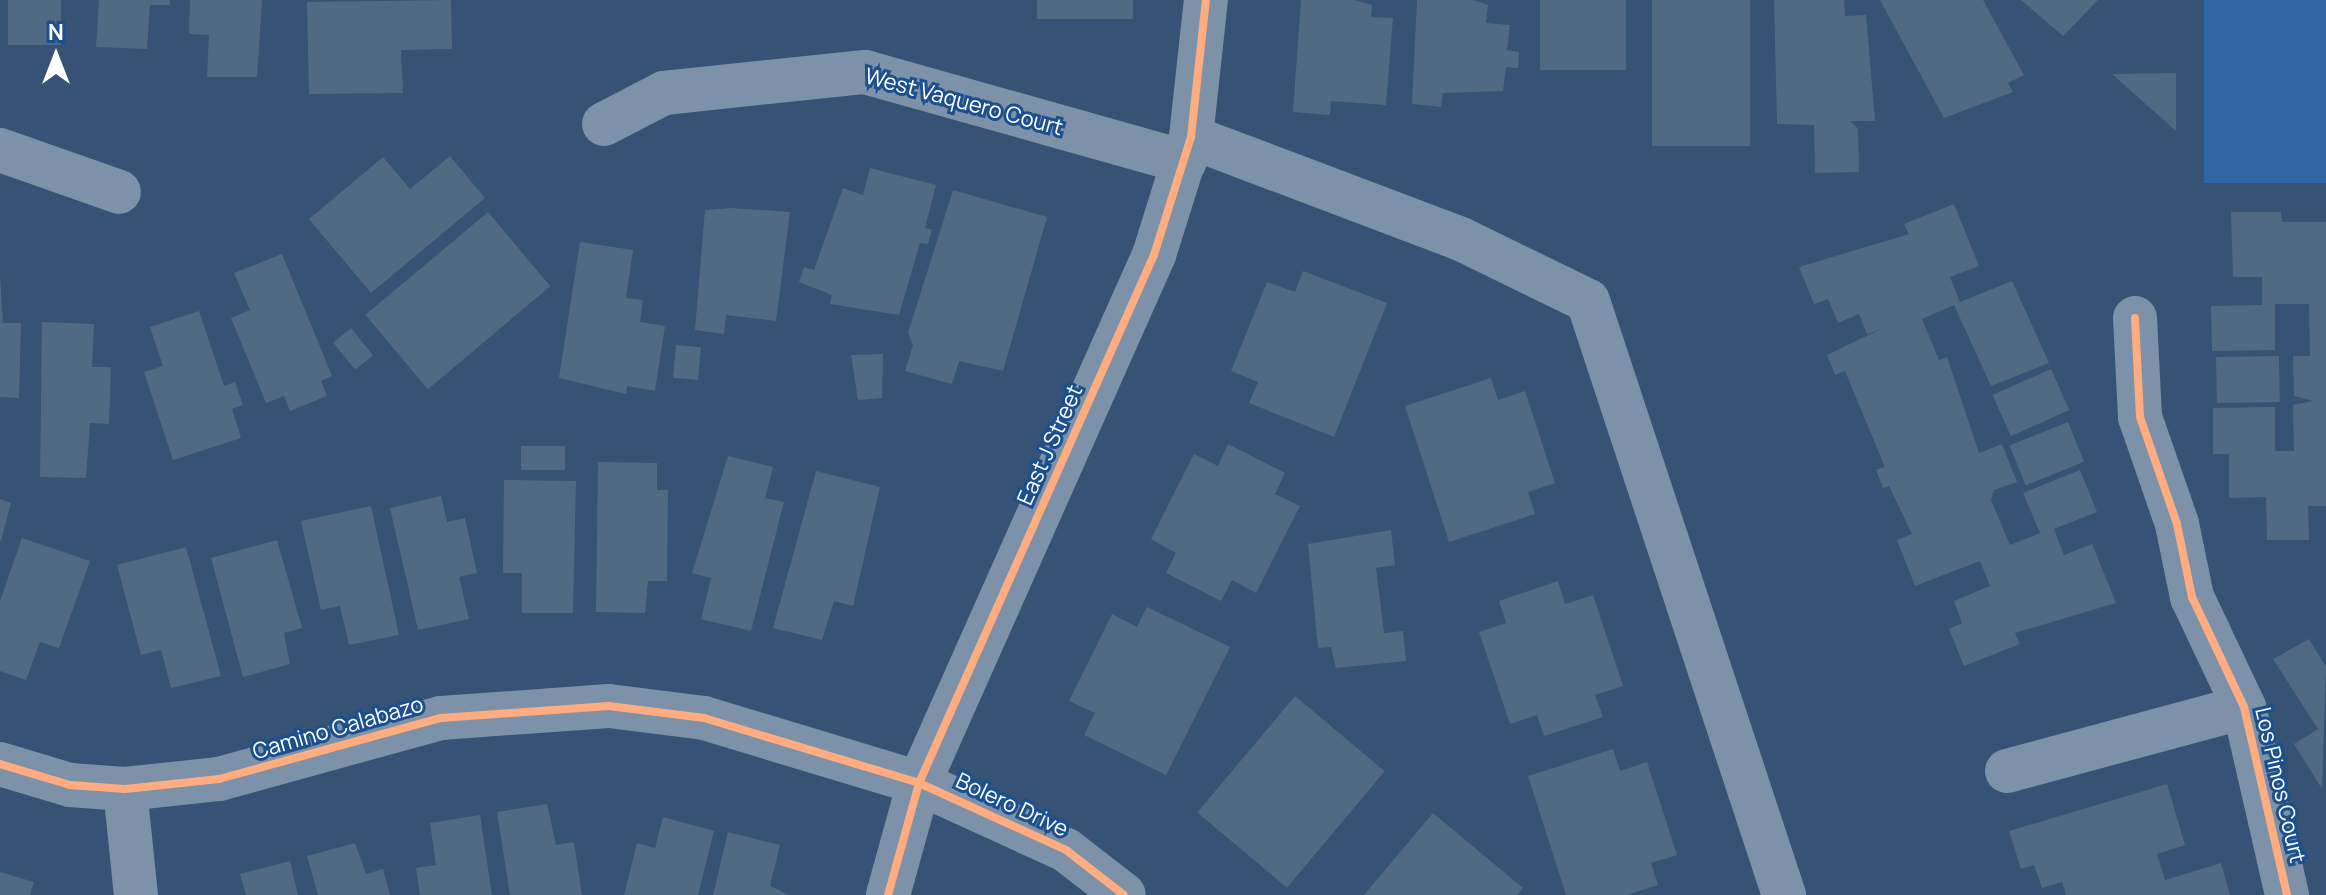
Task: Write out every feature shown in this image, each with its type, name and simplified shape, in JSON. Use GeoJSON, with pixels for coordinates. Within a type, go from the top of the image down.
{"type":"FeatureCollection","features":[{"type":"Feature","properties":{"kind":"street","name":"East J Street"},"geometry":{"type":"LineString","coordinates":[[888,895],[919,783],[1154,255],[1188,150],[1206,0]]}},
{"type":"Feature","properties":{"kind":"street","name":"West Vaquero Court"},"geometry":{"type":"LineString","coordinates":[[604,124],[664,93],[865,72],[1188,150],[1461,239],[1588,301],[1784,895]]}},
{"type":"Feature","properties":{"kind":"street"},"geometry":{"type":"LineString","coordinates":[[0,150],[119,192]]}},
{"type":"Feature","properties":{"kind":"street","name":"Los Pinos Court"},"geometry":{"type":"LineString","coordinates":[[2135,318],[2140,417],[2177,524],[2192,597],[2244,707],[2287,895]]}},
{"type":"Feature","properties":{"kind":"street","name":"Camino Calabazo"},"geometry":{"type":"LineString","coordinates":[[0,764],[70,785],[125,789],[219,779],[441,718],[609,706],[704,718],[919,783]]}},
{"type":"Feature","properties":{"kind":"street","name":"Los Pinos Court"},"geometry":{"type":"LineString","coordinates":[[2007,771],[2244,707]]}},
{"type":"Feature","properties":{"kind":"street","name":"Bolero Drive"},"geometry":{"type":"LineString","coordinates":[[919,783],[1066,850],[1124,895]]}},
{"type":"Feature","properties":{"kind":"street"},"geometry":{"type":"LineString","coordinates":[[125,789],[136,895]]}},
{"type":"Feature","properties":{"kind":"shaded area"},"geometry":{"type":"Polygon","coordinates":[[[2204,0],[2326,0],[2326,183],[2204,183],[2204,0]]]}},
{"type":"Feature","properties":{"kind":"building"},"geometry":{"type":"Polygon","coordinates":[[[8,0],[61,0],[61,45],[8,45],[8,0]]]}},
{"type":"Feature","properties":{"kind":"building"},"geometry":{"type":"Polygon","coordinates":[[[99,0],[170,0],[170,5],[150,5],[147,49],[96,47],[99,0]]]}},
{"type":"Feature","properties":{"kind":"building"},"geometry":{"type":"Polygon","coordinates":[[[190,0],[262,0],[257,77],[207,77],[209,35],[189,34],[190,0]]]}},
{"type":"Feature","properties":{"kind":"building"},"geometry":{"type":"Polygon","coordinates":[[[451,0],[452,49],[401,50],[403,93],[309,94],[307,2],[451,0]]]}},
{"type":"Feature","properties":{"kind":"building"},"geometry":{"type":"Polygon","coordinates":[[[1037,0],[1133,0],[1133,19],[1037,19],[1037,0]]]}},
{"type":"Feature","properties":{"kind":"building"},"geometry":{"type":"Polygon","coordinates":[[[1301,0],[1355,0],[1372,5],[1371,17],[1393,18],[1386,105],[1331,101],[1330,115],[1293,112],[1301,0]]]}},
{"type":"Feature","properties":{"kind":"building"},"geometry":{"type":"Polygon","coordinates":[[[1417,0],[1473,0],[1488,5],[1486,23],[1510,25],[1507,50],[1519,52],[1518,68],[1506,67],[1503,91],[1443,93],[1441,107],[1412,104],[1417,0]]]}},
{"type":"Feature","properties":{"kind":"building"},"geometry":{"type":"Polygon","coordinates":[[[1540,0],[1626,0],[1626,70],[1540,70],[1540,0]]]}},
{"type":"Feature","properties":{"kind":"building"},"geometry":{"type":"Polygon","coordinates":[[[1652,0],[1750,0],[1750,146],[1652,146],[1652,0]]]}},
{"type":"Feature","properties":{"kind":"building"},"geometry":{"type":"Polygon","coordinates":[[[1774,0],[1844,0],[1845,16],[1866,15],[1875,121],[1850,121],[1858,129],[1859,172],[1815,173],[1814,125],[1777,124],[1774,0]]]}},
{"type":"Feature","properties":{"kind":"building"},"geometry":{"type":"Polygon","coordinates":[[[1880,0],[1983,0],[2024,75],[2008,83],[2013,92],[1944,118],[1880,0]]]}},
{"type":"Feature","properties":{"kind":"building"},"geometry":{"type":"Polygon","coordinates":[[[2021,0],[2098,0],[2063,36],[2021,0]]]}},
{"type":"Feature","properties":{"kind":"building"},"geometry":{"type":"Polygon","coordinates":[[[2176,73],[2176,131],[2112,74],[2176,73]]]}},
{"type":"Feature","properties":{"kind":"building"},"geometry":{"type":"Polygon","coordinates":[[[450,156],[485,198],[371,293],[309,219],[383,157],[410,189],[450,156]]]}},
{"type":"Feature","properties":{"kind":"building"},"geometry":{"type":"Polygon","coordinates":[[[870,168],[936,185],[925,228],[932,230],[928,244],[920,243],[899,315],[830,304],[832,295],[799,282],[804,267],[814,270],[843,188],[863,195],[870,168]]]}},
{"type":"Feature","properties":{"kind":"building"},"geometry":{"type":"Polygon","coordinates":[[[953,190],[1047,217],[1003,371],[959,361],[952,384],[905,371],[913,345],[908,333],[953,190]]]}},
{"type":"Feature","properties":{"kind":"building"},"geometry":{"type":"Polygon","coordinates":[[[1954,204],[1979,266],[1950,277],[1960,302],[2012,281],[2049,363],[1991,386],[1954,305],[1922,319],[1939,360],[1947,357],[1979,453],[2002,444],[2017,482],[1994,490],[1991,500],[2010,545],[2040,533],[2023,493],[2080,470],[2097,512],[2054,529],[2064,555],[2092,544],[2116,603],[2015,633],[2020,644],[1964,666],[1949,629],[1962,623],[1954,601],[1990,586],[1980,561],[1915,586],[1897,540],[1912,534],[1889,486],[1883,488],[1876,470],[1885,467],[1845,371],[1835,375],[1827,355],[1881,329],[1867,334],[1859,314],[1838,323],[1828,299],[1814,304],[1799,267],[1909,234],[1904,224],[1954,204]]]}},
{"type":"Feature","properties":{"kind":"building"},"geometry":{"type":"Polygon","coordinates":[[[731,208],[790,212],[776,321],[726,315],[724,334],[695,330],[705,210],[731,208]]]}},
{"type":"Feature","properties":{"kind":"building"},"geometry":{"type":"Polygon","coordinates":[[[488,212],[550,286],[428,389],[365,315],[488,212]]]}},
{"type":"Feature","properties":{"kind":"building"},"geometry":{"type":"Polygon","coordinates":[[[2231,212],[2281,212],[2282,222],[2326,222],[2326,506],[2308,506],[2309,540],[2267,540],[2266,497],[2229,498],[2229,454],[2213,454],[2213,408],[2275,407],[2275,451],[2294,451],[2293,405],[2313,401],[2294,396],[2293,356],[2310,356],[2309,304],[2275,304],[2275,350],[2212,351],[2211,306],[2262,305],[2262,277],[2233,277],[2231,212]]]}},
{"type":"Feature","properties":{"kind":"building"},"geometry":{"type":"Polygon","coordinates":[[[580,242],[633,250],[626,298],[643,300],[640,322],[665,326],[655,391],[627,386],[626,394],[559,378],[580,242]]]}},
{"type":"Feature","properties":{"kind":"building"},"geometry":{"type":"Polygon","coordinates":[[[282,254],[332,376],[321,381],[327,396],[290,411],[284,396],[266,403],[231,318],[250,310],[234,273],[282,254]]]}},
{"type":"Feature","properties":{"kind":"building"},"geometry":{"type":"Polygon","coordinates":[[[1303,271],[1387,303],[1334,437],[1249,403],[1258,382],[1231,371],[1267,282],[1295,292],[1303,271]]]}},
{"type":"Feature","properties":{"kind":"building"},"geometry":{"type":"Polygon","coordinates":[[[0,277],[3,323],[21,323],[19,398],[0,397],[0,277]]]}},
{"type":"Feature","properties":{"kind":"building"},"geometry":{"type":"Polygon","coordinates":[[[199,311],[224,386],[235,382],[243,405],[232,409],[241,438],[173,460],[144,372],[163,366],[150,327],[199,311]]]}},
{"type":"Feature","properties":{"kind":"building"},"geometry":{"type":"Polygon","coordinates":[[[42,322],[94,324],[92,367],[111,367],[109,424],[90,423],[86,478],[40,477],[42,322]]]}},
{"type":"Feature","properties":{"kind":"building"},"geometry":{"type":"Polygon","coordinates":[[[351,328],[373,355],[355,370],[333,342],[351,328]]]}},
{"type":"Feature","properties":{"kind":"building"},"geometry":{"type":"Polygon","coordinates":[[[676,345],[701,347],[698,380],[673,378],[676,345]]]}},
{"type":"Feature","properties":{"kind":"building"},"geometry":{"type":"Polygon","coordinates":[[[883,354],[882,398],[858,400],[851,355],[883,354]]]}},
{"type":"Feature","properties":{"kind":"building"},"geometry":{"type":"Polygon","coordinates":[[[2279,356],[2280,402],[2217,403],[2216,357],[2279,356]]]}},
{"type":"Feature","properties":{"kind":"building"},"geometry":{"type":"Polygon","coordinates":[[[2051,369],[2069,410],[2011,436],[1993,395],[2051,369]]]}},
{"type":"Feature","properties":{"kind":"building"},"geometry":{"type":"Polygon","coordinates":[[[1491,378],[1498,400],[1525,391],[1555,483],[1528,492],[1535,514],[1449,542],[1405,406],[1491,378]]]}},
{"type":"Feature","properties":{"kind":"building"},"geometry":{"type":"Polygon","coordinates":[[[2068,422],[2084,462],[2026,485],[2010,446],[2068,422]]]}},
{"type":"Feature","properties":{"kind":"building"},"geometry":{"type":"Polygon","coordinates":[[[1228,444],[1285,473],[1275,494],[1300,506],[1256,593],[1232,580],[1221,601],[1166,573],[1176,553],[1151,539],[1194,454],[1218,466],[1228,444]]]}},
{"type":"Feature","properties":{"kind":"building"},"geometry":{"type":"Polygon","coordinates":[[[521,446],[565,446],[565,470],[521,470],[521,446]]]}},
{"type":"Feature","properties":{"kind":"building"},"geometry":{"type":"Polygon","coordinates":[[[728,456],[773,467],[765,498],[784,502],[751,631],[701,619],[711,578],[692,573],[728,456]]]}},
{"type":"Feature","properties":{"kind":"building"},"geometry":{"type":"Polygon","coordinates":[[[598,462],[657,463],[657,490],[668,490],[667,581],[648,581],[645,613],[596,612],[598,462]]]}},
{"type":"Feature","properties":{"kind":"building"},"geometry":{"type":"Polygon","coordinates":[[[816,471],[880,487],[853,606],[834,601],[822,640],[773,628],[816,471]]]}},
{"type":"Feature","properties":{"kind":"building"},"geometry":{"type":"Polygon","coordinates":[[[504,480],[576,481],[573,613],[522,613],[522,573],[503,573],[504,480]]]}},
{"type":"Feature","properties":{"kind":"building"},"geometry":{"type":"Polygon","coordinates":[[[441,496],[447,522],[465,518],[477,573],[459,577],[469,619],[418,630],[390,508],[441,496]]]}},
{"type":"Feature","properties":{"kind":"building"},"geometry":{"type":"Polygon","coordinates":[[[0,499],[11,503],[1,541],[0,541],[0,499]]]}},
{"type":"Feature","properties":{"kind":"building"},"geometry":{"type":"Polygon","coordinates":[[[371,506],[399,635],[349,645],[340,606],[321,610],[301,521],[371,506]]]}},
{"type":"Feature","properties":{"kind":"building"},"geometry":{"type":"Polygon","coordinates":[[[1391,530],[1395,565],[1376,568],[1384,633],[1403,631],[1406,661],[1336,668],[1331,647],[1318,648],[1308,544],[1391,530]]]}},
{"type":"Feature","properties":{"kind":"building"},"geometry":{"type":"Polygon","coordinates":[[[22,538],[90,561],[59,648],[40,642],[26,680],[0,671],[0,601],[22,538]]]}},
{"type":"Feature","properties":{"kind":"building"},"geometry":{"type":"Polygon","coordinates":[[[277,540],[302,628],[284,633],[290,664],[243,677],[211,558],[277,540]]]}},
{"type":"Feature","properties":{"kind":"building"},"geometry":{"type":"Polygon","coordinates":[[[186,547],[221,676],[171,688],[161,650],[141,655],[117,565],[186,547]]]}},
{"type":"Feature","properties":{"kind":"building"},"geometry":{"type":"Polygon","coordinates":[[[1558,581],[1565,604],[1593,595],[1623,686],[1595,695],[1603,717],[1544,736],[1537,715],[1510,724],[1479,632],[1506,623],[1499,601],[1558,581]]]}},
{"type":"Feature","properties":{"kind":"building"},"geometry":{"type":"Polygon","coordinates":[[[1147,607],[1230,647],[1166,775],[1084,735],[1095,713],[1069,701],[1112,614],[1137,627],[1147,607]]]}},
{"type":"Feature","properties":{"kind":"building"},"geometry":{"type":"Polygon","coordinates":[[[2309,639],[2326,667],[2322,789],[2294,744],[2318,729],[2273,659],[2309,639]]]}},
{"type":"Feature","properties":{"kind":"building"},"geometry":{"type":"Polygon","coordinates":[[[1295,696],[1385,771],[1287,888],[1197,812],[1295,696]]]}},
{"type":"Feature","properties":{"kind":"building"},"geometry":{"type":"Polygon","coordinates":[[[1613,749],[1620,771],[1647,762],[1677,855],[1651,863],[1658,885],[1627,895],[1566,895],[1528,776],[1613,749]]]}},
{"type":"Feature","properties":{"kind":"building"},"geometry":{"type":"Polygon","coordinates":[[[2167,784],[2185,845],[2157,854],[2165,880],[2221,863],[2230,895],[2066,895],[2062,882],[2042,888],[2034,865],[2021,869],[2009,831],[2167,784]]]}},
{"type":"Feature","properties":{"kind":"building"},"geometry":{"type":"Polygon","coordinates":[[[547,804],[556,845],[574,842],[582,895],[510,895],[497,812],[547,804]]]}},
{"type":"Feature","properties":{"kind":"building"},"geometry":{"type":"Polygon","coordinates":[[[1433,813],[1523,888],[1517,895],[1364,895],[1433,813]]]}},
{"type":"Feature","properties":{"kind":"building"},"geometry":{"type":"Polygon","coordinates":[[[480,815],[492,895],[420,895],[416,868],[436,865],[430,823],[480,815]]]}},
{"type":"Feature","properties":{"kind":"building"},"geometry":{"type":"Polygon","coordinates":[[[663,817],[714,831],[698,895],[624,895],[637,843],[655,848],[663,817]]]}},
{"type":"Feature","properties":{"kind":"building"},"geometry":{"type":"Polygon","coordinates":[[[728,832],[780,845],[770,886],[789,895],[713,895],[728,832]]]}},
{"type":"Feature","properties":{"kind":"building"},"geometry":{"type":"Polygon","coordinates":[[[355,843],[366,874],[383,869],[390,895],[318,895],[307,856],[355,843]]]}},
{"type":"Feature","properties":{"kind":"building"},"geometry":{"type":"Polygon","coordinates":[[[290,861],[298,895],[246,895],[240,874],[290,861]]]}},
{"type":"Feature","properties":{"kind":"building"},"geometry":{"type":"Polygon","coordinates":[[[0,872],[34,882],[30,895],[0,895],[0,872]]]}},
{"type":"Feature","properties":{"kind":"cycle path"},"geometry":{"type":"LineString","coordinates":[[888,895],[919,783],[1154,255],[1191,137],[1206,0]]}},
{"type":"Feature","properties":{"kind":"cycle path"},"geometry":{"type":"LineString","coordinates":[[2135,318],[2140,417],[2177,524],[2192,597],[2244,707],[2287,895]]}},
{"type":"Feature","properties":{"kind":"cycle path"},"geometry":{"type":"LineString","coordinates":[[0,764],[70,785],[125,789],[219,779],[441,718],[609,706],[704,718],[919,783],[1066,850],[1124,895]]}}]}
